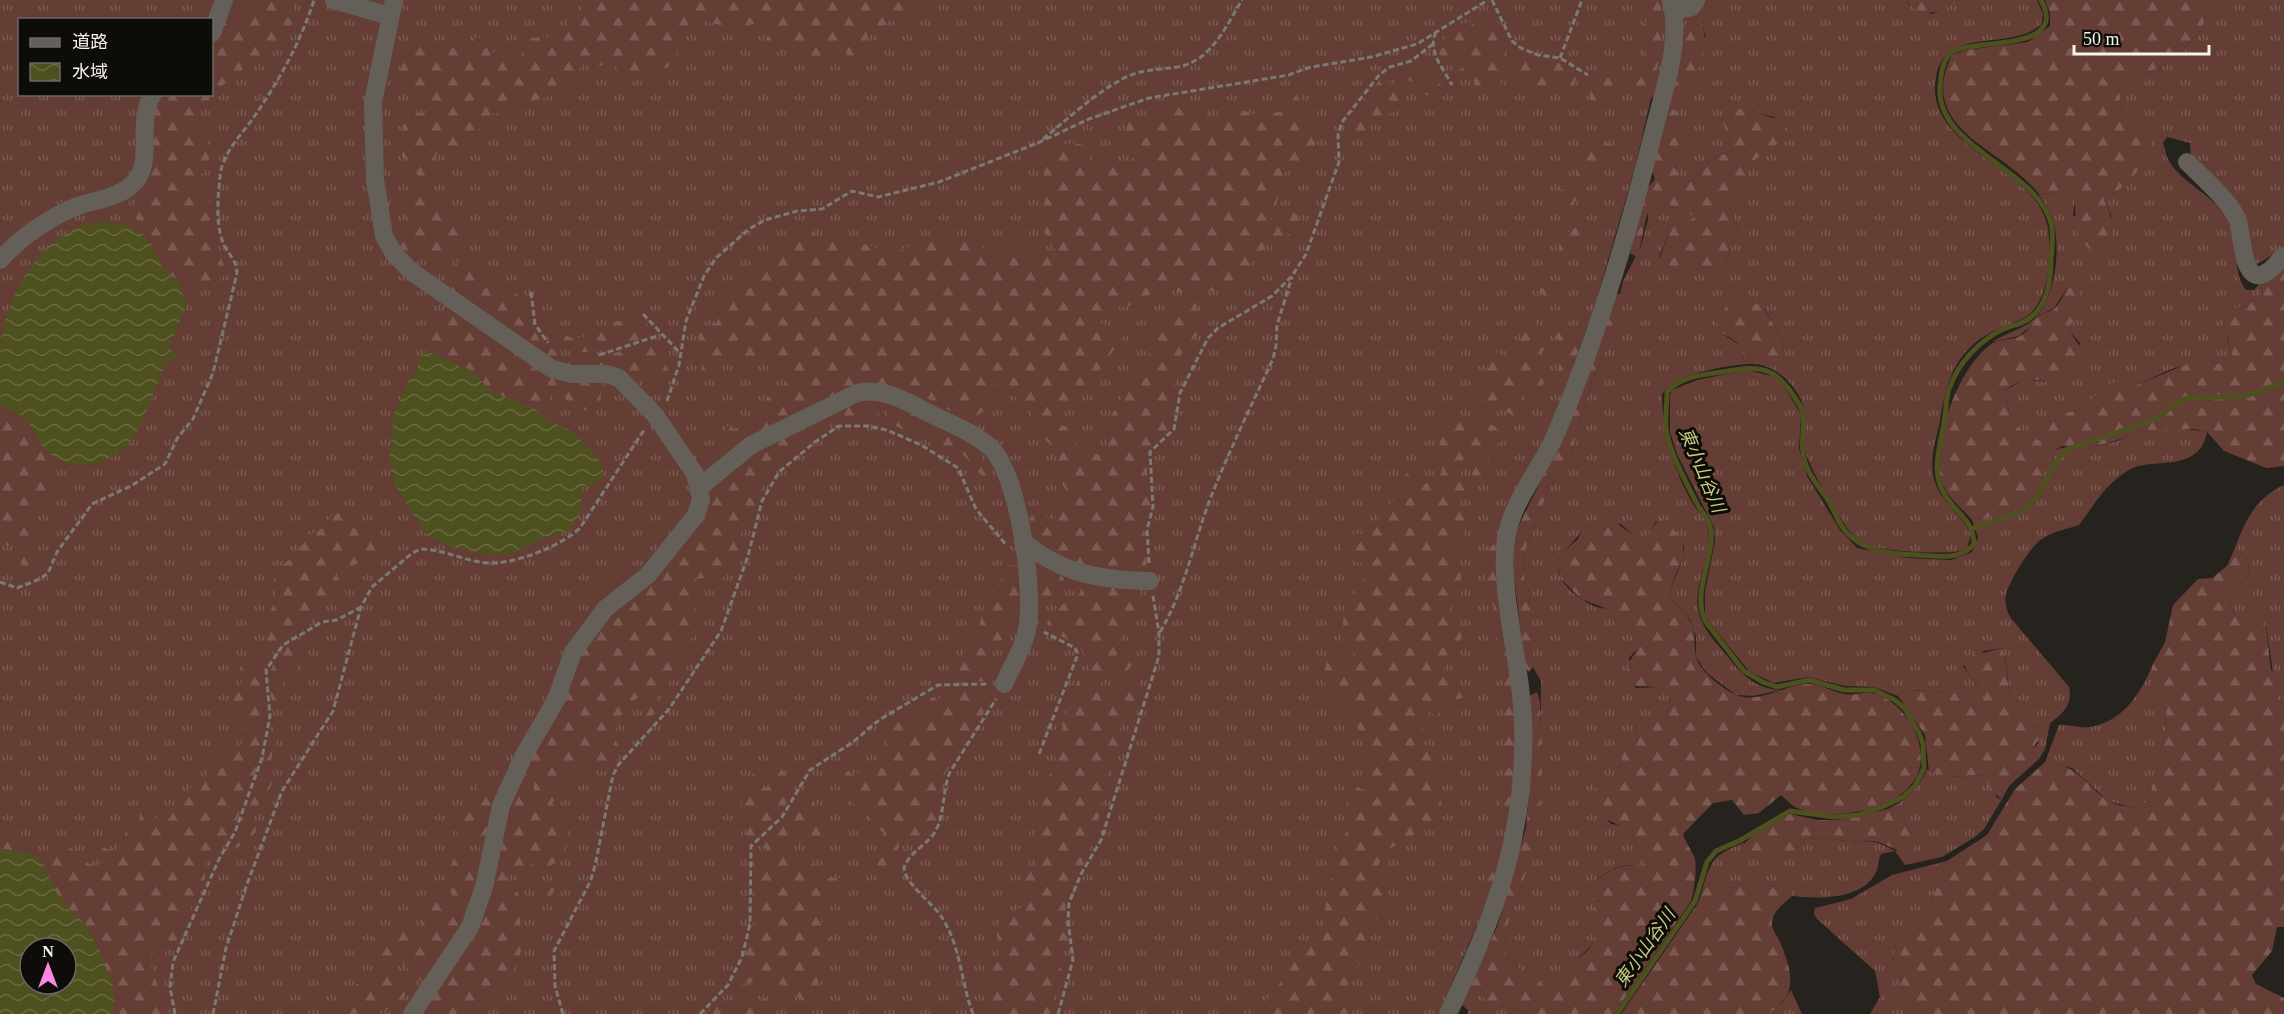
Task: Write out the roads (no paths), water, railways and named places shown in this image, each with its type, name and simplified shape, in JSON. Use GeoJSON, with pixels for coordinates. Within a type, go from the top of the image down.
{"type":"FeatureCollection","features":[{"type":"Feature","properties":{"kind":"street"},"geometry":{"type":"LineString","coordinates":[[213,29],[224,0]]}},
{"type":"Feature","properties":{"kind":"street"},"geometry":{"type":"LineString","coordinates":[[334,0],[392,8],[374,102],[379,214],[384,236],[394,254],[412,272],[536,360],[563,373],[607,375],[619,378],[657,419],[695,474],[700,487],[701,499],[696,515],[648,575],[605,609],[586,631],[573,652],[556,700],[524,755],[501,806],[484,887],[470,927],[412,1014]]}},
{"type":"Feature","properties":{"kind":"street"},"geometry":{"type":"LineString","coordinates":[[1448,1014],[1482,941],[1506,875],[1522,798],[1523,718],[1507,582],[1506,540],[1511,521],[1553,440],[1587,352],[1638,195],[1671,63],[1675,35],[1672,5],[1692,7],[1696,0]]}},
{"type":"Feature","properties":{"kind":"street"},"geometry":{"type":"LineString","coordinates":[[0,260],[17,241],[75,208],[120,194],[139,178],[143,166],[144,120],[139,96]]}},
{"type":"Feature","properties":{"kind":"street"},"geometry":{"type":"LineString","coordinates":[[144,120],[152,96]]}},
{"type":"Feature","properties":{"kind":"street"},"geometry":{"type":"LineString","coordinates":[[2187,162],[2227,204],[2238,221],[2246,263],[2252,272],[2260,275],[2267,273],[2284,256]]}},
{"type":"Feature","properties":{"kind":"street"},"geometry":{"type":"LineString","coordinates":[[700,487],[751,445],[857,393],[872,390],[891,394],[975,436],[991,448],[999,458],[1023,541],[1027,564],[1027,632],[1004,684]]}},
{"type":"Feature","properties":{"kind":"street"},"geometry":{"type":"LineString","coordinates":[[1023,541],[1054,563],[1085,575],[1117,580],[1150,581]]}},
{"type":"Feature","properties":{"kind":"water"},"geometry":{"type":"Polygon","coordinates":[[[105,222],[125,225],[143,234],[151,244],[162,268],[178,280],[187,305],[168,348],[169,351],[177,351],[177,359],[168,360],[165,365],[136,433],[119,453],[108,459],[85,465],[73,464],[49,453],[26,419],[1,406],[1,337],[14,298],[35,261],[65,234],[84,226],[105,222]]]}},
{"type":"Feature","properties":{"kind":"water"},"geometry":{"type":"Polygon","coordinates":[[[427,351],[473,372],[491,392],[534,408],[546,419],[574,433],[601,462],[604,475],[595,483],[584,486],[580,497],[583,504],[581,511],[572,527],[561,534],[550,536],[513,553],[490,555],[454,548],[426,535],[395,485],[389,462],[394,414],[408,382],[417,371],[420,357],[427,351]]]}},
{"type":"Feature","properties":{"kind":"water"},"geometry":{"type":"Polygon","coordinates":[[[0,848],[32,854],[42,861],[57,894],[87,927],[99,949],[114,989],[114,1014],[0,1014],[0,848]]]}},
{"type":"Feature","properties":{"kind":"waterway","name":"東小山谷川"},"geometry":{"type":"LineString","coordinates":[[1617,1014],[1695,901],[1707,862],[1716,851],[1741,840],[1790,811],[1835,817],[1858,815],[1882,807],[1903,797],[1915,786],[1924,768],[1923,744],[1919,733],[1905,709],[1895,700],[1874,690],[1844,690],[1809,680],[1777,687],[1763,682],[1744,671],[1705,621],[1701,599],[1710,552],[1711,530],[1671,448],[1666,429],[1667,392],[1685,379],[1700,375],[1754,368],[1770,373],[1786,385],[1801,407],[1806,466],[1841,525],[1856,541],[1885,552],[1940,556],[1962,553],[1974,544],[1968,523],[1945,495],[1938,476],[1938,456],[1948,392],[1958,370],[1979,345],[1996,333],[2021,323],[2038,311],[2046,295],[2050,277],[2052,232],[2051,223],[2042,204],[2027,187],[1969,142],[1954,126],[1943,108],[1941,78],[1944,64],[1951,53],[1962,48],[2014,41],[2031,36],[2042,29],[2046,17],[2041,0]]}},
{"type":"Feature","properties":{"kind":"waterway"},"geometry":{"type":"LineString","coordinates":[[1972,529],[2014,515],[2029,506],[2058,460],[2068,449],[2159,418],[2173,405],[2187,398],[2246,396],[2284,382]]}}]}
